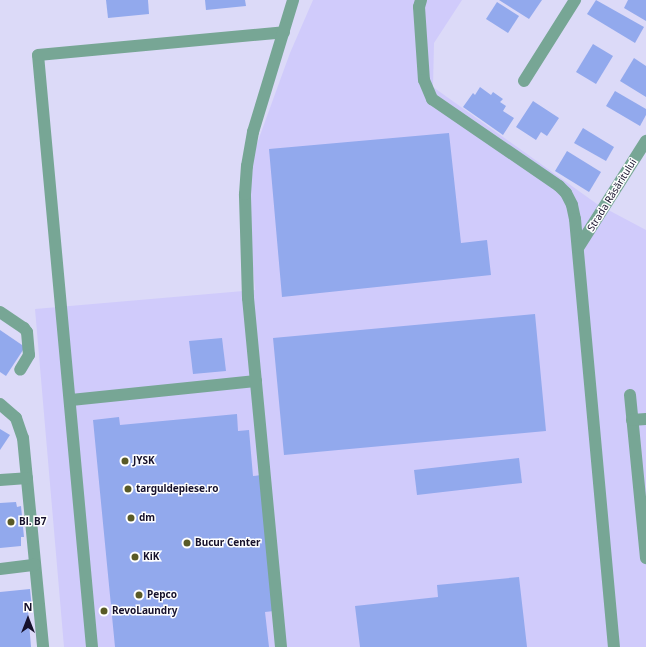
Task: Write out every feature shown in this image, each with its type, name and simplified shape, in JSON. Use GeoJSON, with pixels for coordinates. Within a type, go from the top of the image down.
{"type":"FeatureCollection","features":[{"type":"Feature","properties":{"kind":"street"},"geometry":{"type":"LineString","coordinates":[[281,647],[248,298],[244,194],[246,166],[253,132],[293,0]]}},
{"type":"Feature","properties":{"kind":"street"},"geometry":{"type":"LineString","coordinates":[[421,0],[419,7],[424,80],[432,99],[562,189],[569,199],[574,212],[614,647]]}},
{"type":"Feature","properties":{"kind":"street"},"geometry":{"type":"LineString","coordinates":[[524,81],[575,0]]}},
{"type":"Feature","properties":{"kind":"street"},"geometry":{"type":"LineString","coordinates":[[92,647],[71,400],[38,55],[284,32]]}},
{"type":"Feature","properties":{"kind":"street","name":"Strada Răsăritului"},"geometry":{"type":"LineString","coordinates":[[578,248],[646,141]]}},
{"type":"Feature","properties":{"kind":"street"},"geometry":{"type":"LineString","coordinates":[[0,312],[24,328],[27,332],[29,355],[20,370]]}},
{"type":"Feature","properties":{"kind":"street"},"geometry":{"type":"LineString","coordinates":[[71,400],[256,381]]}},
{"type":"Feature","properties":{"kind":"street"},"geometry":{"type":"LineString","coordinates":[[630,395],[646,558]]}},
{"type":"Feature","properties":{"kind":"street"},"geometry":{"type":"LineString","coordinates":[[0,404],[10,411],[20,426],[43,647]]}},
{"type":"Feature","properties":{"kind":"street"},"geometry":{"type":"LineString","coordinates":[[632,420],[646,419]]}},
{"type":"Feature","properties":{"kind":"street"},"geometry":{"type":"LineString","coordinates":[[0,480],[26,478]]}},
{"type":"Feature","properties":{"kind":"street"},"geometry":{"type":"LineString","coordinates":[[0,568],[35,565]]}},
{"type":"Feature","properties":{"kind":"shaded area"},"geometry":{"type":"Polygon","coordinates":[[[313,0],[462,0],[434,43],[433,87],[597,204],[646,230],[646,647],[64,647],[35,309],[255,290],[250,235],[250,192],[255,149],[290,53],[313,0]]]}},
{"type":"Feature","properties":{"kind":"building"},"geometry":{"type":"Polygon","coordinates":[[[106,0],[148,0],[149,14],[108,18],[106,0]]]}},
{"type":"Feature","properties":{"kind":"building"},"geometry":{"type":"Polygon","coordinates":[[[205,0],[245,0],[246,6],[206,10],[205,0]]]}},
{"type":"Feature","properties":{"kind":"building"},"geometry":{"type":"Polygon","coordinates":[[[499,0],[542,0],[529,19],[499,0]]]}},
{"type":"Feature","properties":{"kind":"building"},"geometry":{"type":"Polygon","coordinates":[[[596,0],[644,27],[635,43],[587,14],[596,0]]]}},
{"type":"Feature","properties":{"kind":"building"},"geometry":{"type":"Polygon","coordinates":[[[628,0],[646,0],[646,21],[624,8],[628,0]]]}},
{"type":"Feature","properties":{"kind":"building"},"geometry":{"type":"Polygon","coordinates":[[[497,2],[519,16],[508,33],[486,19],[497,2]]]}},
{"type":"Feature","properties":{"kind":"building"},"geometry":{"type":"Polygon","coordinates":[[[593,44],[613,56],[596,84],[576,72],[593,44]]]}},
{"type":"Feature","properties":{"kind":"building"},"geometry":{"type":"Polygon","coordinates":[[[634,58],[646,66],[646,97],[620,81],[634,58]]]}},
{"type":"Feature","properties":{"kind":"building"},"geometry":{"type":"Polygon","coordinates":[[[480,87],[491,95],[493,92],[503,99],[500,102],[506,106],[503,111],[514,118],[503,135],[463,107],[473,93],[475,95],[480,87]]]}},
{"type":"Feature","properties":{"kind":"building"},"geometry":{"type":"Polygon","coordinates":[[[615,91],[646,109],[646,115],[640,126],[606,106],[615,91]]]}},
{"type":"Feature","properties":{"kind":"building"},"geometry":{"type":"Polygon","coordinates":[[[533,101],[559,118],[547,136],[541,132],[536,140],[516,127],[533,101]]]}},
{"type":"Feature","properties":{"kind":"building"},"geometry":{"type":"Polygon","coordinates":[[[583,128],[614,147],[606,161],[574,143],[583,128]]]}},
{"type":"Feature","properties":{"kind":"building"},"geometry":{"type":"Polygon","coordinates":[[[449,133],[461,243],[487,240],[491,275],[282,297],[269,149],[449,133]]]}},
{"type":"Feature","properties":{"kind":"building"},"geometry":{"type":"Polygon","coordinates":[[[567,151],[601,172],[589,192],[555,171],[567,151]]]}},
{"type":"Feature","properties":{"kind":"building"},"geometry":{"type":"Polygon","coordinates":[[[535,314],[546,431],[284,455],[273,338],[535,314]]]}},
{"type":"Feature","properties":{"kind":"building"},"geometry":{"type":"Polygon","coordinates":[[[0,330],[25,347],[6,376],[0,372],[0,330]]]}},
{"type":"Feature","properties":{"kind":"building"},"geometry":{"type":"Polygon","coordinates":[[[222,338],[226,371],[193,374],[189,341],[222,338]]]}},
{"type":"Feature","properties":{"kind":"building","name":"Bucur Center"},"geometry":{"type":"Polygon","coordinates":[[[237,414],[238,431],[249,430],[253,476],[261,475],[274,611],[265,612],[269,647],[115,647],[93,420],[119,417],[120,425],[237,414]]]}},
{"type":"Feature","properties":{"kind":"building"},"geometry":{"type":"Polygon","coordinates":[[[0,429],[10,435],[0,450],[0,429]]]}},
{"type":"Feature","properties":{"kind":"building"},"geometry":{"type":"Polygon","coordinates":[[[519,458],[522,483],[417,495],[414,470],[519,458]]]}},
{"type":"Feature","properties":{"kind":"building","name":"Bl. B7"},"geometry":{"type":"Polygon","coordinates":[[[16,502],[17,507],[21,506],[24,537],[21,537],[21,546],[0,548],[0,503],[16,502]]]}},
{"type":"Feature","properties":{"kind":"building"},"geometry":{"type":"Polygon","coordinates":[[[519,577],[527,647],[360,647],[355,606],[438,597],[437,585],[519,577]]]}},
{"type":"Feature","properties":{"kind":"building"},"geometry":{"type":"Polygon","coordinates":[[[30,589],[32,609],[28,610],[31,647],[0,647],[0,592],[30,589]]]}},
{"type":"Feature","properties":{"kind":"place","name":"JYSK"},"geometry":{"type":"Point","coordinates":[125,461]}},
{"type":"Feature","properties":{"kind":"place","name":"targuldepiese.ro"},"geometry":{"type":"Point","coordinates":[128,489]}},
{"type":"Feature","properties":{"kind":"place","name":"dm"},"geometry":{"type":"Point","coordinates":[131,518]}},
{"type":"Feature","properties":{"kind":"place","name":"Bl. B7"},"geometry":{"type":"Point","coordinates":[11,522]}},
{"type":"Feature","properties":{"kind":"place","name":"Bucur Center"},"geometry":{"type":"Point","coordinates":[187,543]}},
{"type":"Feature","properties":{"kind":"place","name":"KiK"},"geometry":{"type":"Point","coordinates":[135,557]}},
{"type":"Feature","properties":{"kind":"place","name":"Pepco"},"geometry":{"type":"Point","coordinates":[139,595]}},
{"type":"Feature","properties":{"kind":"place","name":"RevoLaundry"},"geometry":{"type":"Point","coordinates":[104,611]}}]}
